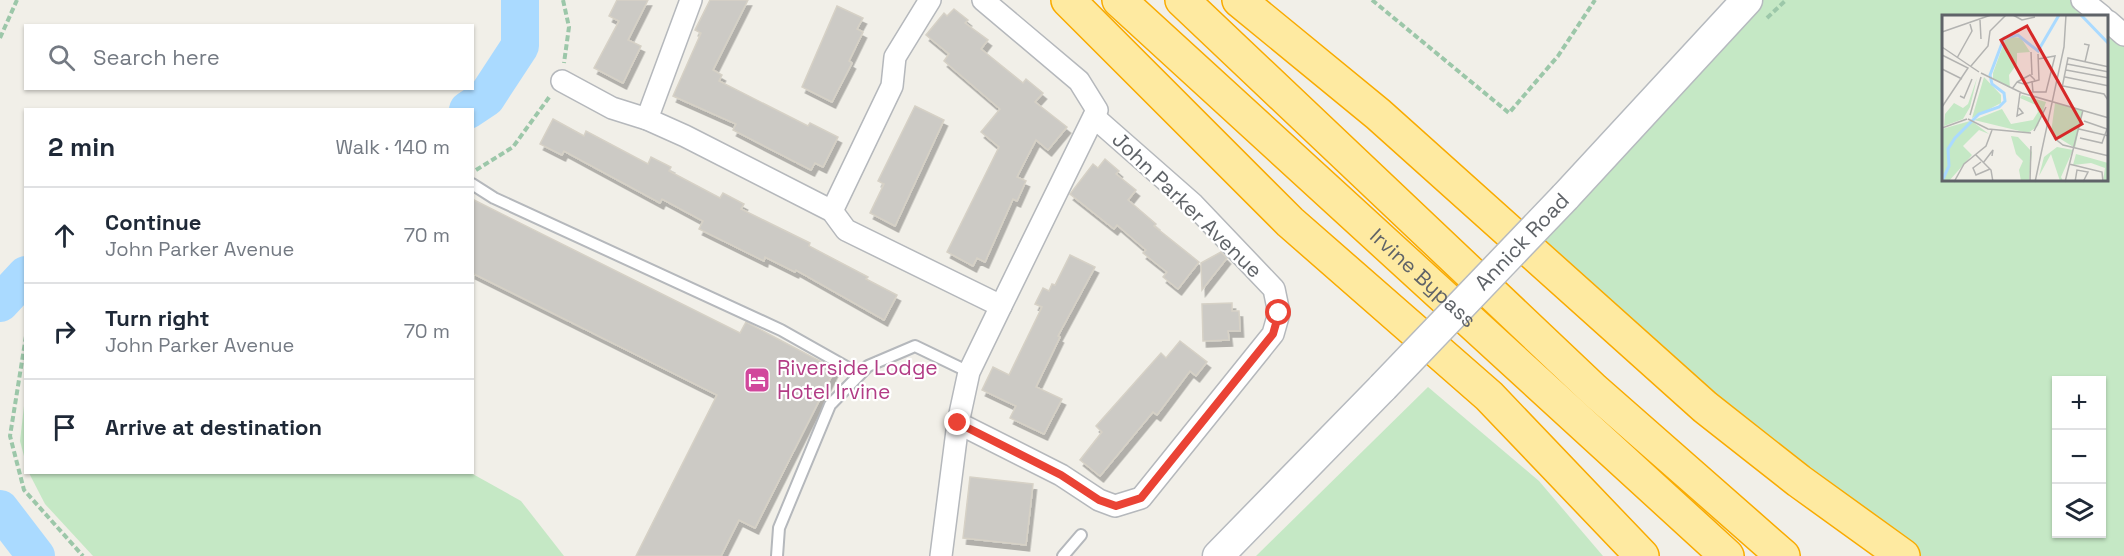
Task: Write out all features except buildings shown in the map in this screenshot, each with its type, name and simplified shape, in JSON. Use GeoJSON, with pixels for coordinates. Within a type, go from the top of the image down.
{"type":"FeatureCollection","features":[{"type":"Feature","properties":{"kind":"highway"},"geometry":{"type":"LineString","coordinates":[[1068,0],[1290,222],[1489,396],[1642,556]]}},
{"type":"Feature","properties":{"kind":"highway","name":"Irvine Bypass"},"geometry":{"type":"LineString","coordinates":[[1119,0],[1727,556]]}},
{"type":"Feature","properties":{"kind":"highway","name":"Irvine Bypass"},"geometry":{"type":"LineString","coordinates":[[1182,0],[1594,390],[1783,556]]}},
{"type":"Feature","properties":{"kind":"highway"},"geometry":{"type":"LineString","coordinates":[[1239,0],[1378,114],[1705,406],[1799,480],[1903,556]]}},
{"type":"Feature","properties":{"kind":"main road","name":"Annick Road"},"geometry":{"type":"LineString","coordinates":[[1218,556],[1565,197],[1747,0]]}},
{"type":"Feature","properties":{"kind":"street"},"geometry":{"type":"LineString","coordinates":[[647,119],[691,0]]}},
{"type":"Feature","properties":{"kind":"street"},"geometry":{"type":"LineString","coordinates":[[832,211],[892,86],[895,57],[930,0]]}},
{"type":"Feature","properties":{"kind":"street","name":"John Parker Avenue"},"geometry":{"type":"LineString","coordinates":[[958,423],[1061,475],[1099,500],[1116,506],[1141,498],[1273,334],[1279,313],[1274,289],[1193,204],[1094,117],[1097,110],[1080,81],[983,0]]}},
{"type":"Feature","properties":{"kind":"street"},"geometry":{"type":"LineString","coordinates":[[2082,0],[2101,15]]}},
{"type":"Feature","properties":{"kind":"street"},"geometry":{"type":"LineString","coordinates":[[2109,22],[2124,36]]}},
{"type":"Feature","properties":{"kind":"street"},"geometry":{"type":"LineString","coordinates":[[562,81],[612,108],[647,119],[832,211],[846,230],[1001,306]]}},
{"type":"Feature","properties":{"kind":"street"},"geometry":{"type":"LineString","coordinates":[[941,556],[958,423],[969,372],[1094,117]]}},
{"type":"Feature","properties":{"kind":"lane"},"geometry":{"type":"LineString","coordinates":[[474,185],[494,198],[638,267],[781,330],[859,374]]}},
{"type":"Feature","properties":{"kind":"lane"},"geometry":{"type":"LineString","coordinates":[[777,556],[779,528],[830,405],[859,374],[868,366],[915,346],[969,372]]}},
{"type":"Feature","properties":{"kind":"lane"},"geometry":{"type":"LineString","coordinates":[[1063,556],[1081,535]]}},
{"type":"Feature","properties":{"kind":"path"},"geometry":{"type":"LineString","coordinates":[[0,38],[17,0]]}},
{"type":"Feature","properties":{"kind":"path"},"geometry":{"type":"LineString","coordinates":[[474,171],[513,147],[562,81],[569,27],[563,0]]}},
{"type":"Feature","properties":{"kind":"path"},"geometry":{"type":"LineString","coordinates":[[1372,0],[1509,113],[1558,56],[1594,0]]}},
{"type":"Feature","properties":{"kind":"path"},"geometry":{"type":"LineString","coordinates":[[24,348],[10,436],[24,490],[83,556]]}},
{"type":"Feature","properties":{"kind":"green space"},"geometry":{"type":"Polygon","coordinates":[[[1747,0],[2081,0],[2099,15],[1942,15],[1942,182],[2109,182],[2109,24],[2124,38],[2124,556],[1909,556],[1523,241],[1747,0]]]}},
{"type":"Feature","properties":{"kind":"green space"},"geometry":{"type":"Polygon","coordinates":[[[1428,387],[1539,481],[1603,556],[1256,556],[1428,387]]]}},
{"type":"Feature","properties":{"kind":"green space"},"geometry":{"type":"Polygon","coordinates":[[[24,406],[24,456],[20,441],[24,406]]]}},
{"type":"Feature","properties":{"kind":"green space"},"geometry":{"type":"Polygon","coordinates":[[[30,474],[473,474],[521,501],[564,556],[93,556],[45,504],[30,474]]]}},
{"type":"Feature","properties":{"kind":"waterway"},"geometry":{"type":"LineString","coordinates":[[471,108],[486,98],[520,46],[520,0]]}},
{"type":"Feature","properties":{"kind":"waterway"},"geometry":{"type":"LineString","coordinates":[[0,303],[24,277]]}},
{"type":"Feature","properties":{"kind":"waterway"},"geometry":{"type":"LineString","coordinates":[[0,509],[36,556]]}},
{"type":"Feature","properties":{"kind":"place","name":"Riverside Lodge Hotel Irvine"},"geometry":{"type":"Point","coordinates":[757,380]}},
{"type":"Feature","properties":{"kind":"route"},"geometry":{"type":"LineString","coordinates":[[958,423],[1061,475],[1099,500],[1116,506],[1141,498],[1223,399],[1273,334],[1279,313]]}}]}
